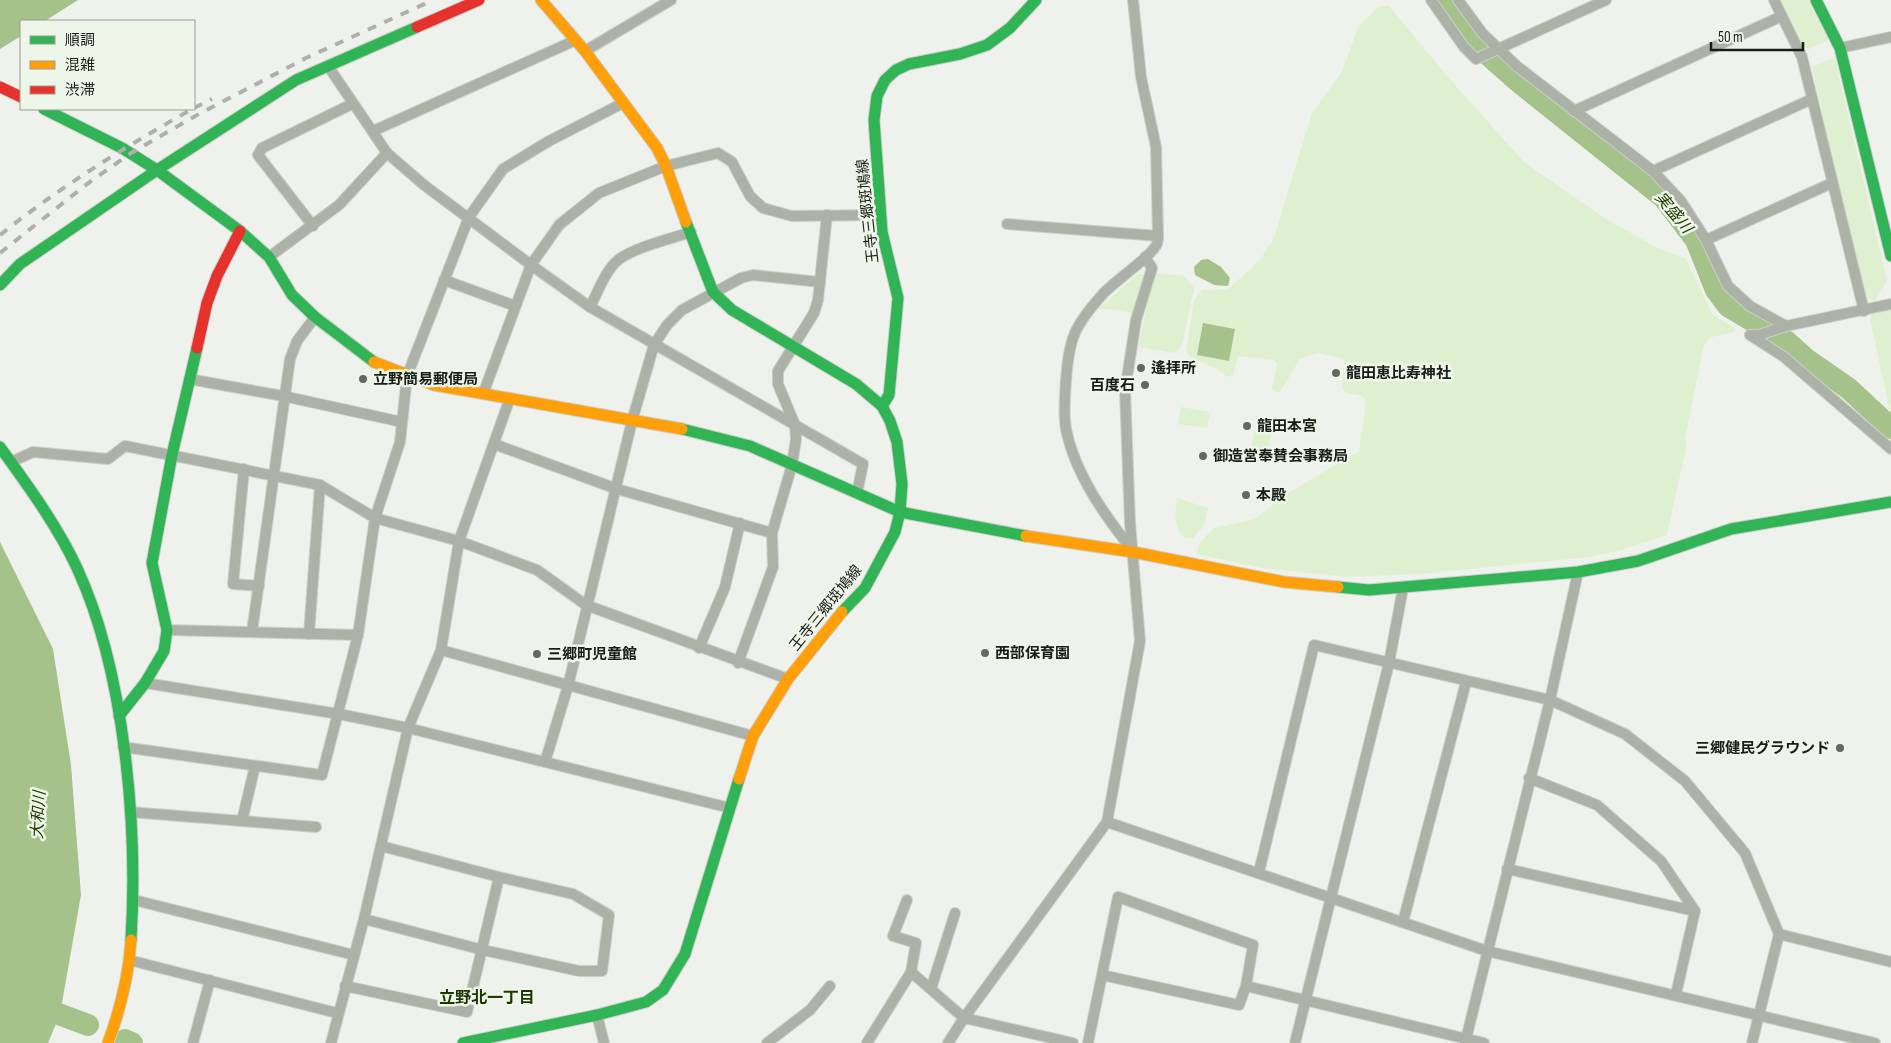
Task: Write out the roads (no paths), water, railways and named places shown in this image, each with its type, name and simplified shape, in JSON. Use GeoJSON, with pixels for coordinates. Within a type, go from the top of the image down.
{"type":"FeatureCollection","features":[{"type":"Feature","properties":{"kind":"street"},"geometry":{"type":"LineString","coordinates":[[0,285],[20,264],[157,170],[296,80],[479,0]]}},
{"type":"Feature","properties":{"kind":"street"},"geometry":{"type":"LineString","coordinates":[[540,0],[585,51],[657,148],[666,166],[706,278],[713,292],[732,310],[856,384],[882,406]]}},
{"type":"Feature","properties":{"kind":"street"},"geometry":{"type":"LineString","coordinates":[[585,51],[671,0]]}},
{"type":"Feature","properties":{"kind":"street","name":"王寺三郷斑鳩線"},"geometry":{"type":"LineString","coordinates":[[464,1043],[597,1015],[646,1002],[663,990],[674,976],[685,954],[753,736],[788,679],[837,617],[865,588],[895,532],[900,512],[902,484],[897,442],[890,421],[882,406],[889,394],[898,314],[898,298],[890,272],[881,215],[874,120],[875,107],[883,85],[892,73],[903,64],[925,58],[952,57],[978,49],[1010,28],[1036,0]]}},
{"type":"Feature","properties":{"kind":"street"},"geometry":{"type":"LineString","coordinates":[[1133,0],[1141,77],[1156,147],[1158,236],[1156,247],[1111,285],[1091,307],[1073,332],[1068,350],[1064,398],[1066,428],[1071,447],[1105,516],[1133,552]]}},
{"type":"Feature","properties":{"kind":"street"},"geometry":{"type":"LineString","coordinates":[[1431,0],[1464,47],[1476,59],[1606,0]]}},
{"type":"Feature","properties":{"kind":"street"},"geometry":{"type":"LineString","coordinates":[[1458,0],[1495,49],[1653,171],[1682,201],[1706,240],[1728,286],[1750,306],[1782,327]]}},
{"type":"Feature","properties":{"kind":"street"},"geometry":{"type":"LineString","coordinates":[[1774,0],[1802,57],[1864,311]]}},
{"type":"Feature","properties":{"kind":"street"},"geometry":{"type":"LineString","coordinates":[[1816,0],[1840,48],[1891,256]]}},
{"type":"Feature","properties":{"kind":"street"},"geometry":{"type":"LineString","coordinates":[[1574,111],[1782,16]]}},
{"type":"Feature","properties":{"kind":"street"},"geometry":{"type":"LineString","coordinates":[[1840,48],[1891,37]]}},
{"type":"Feature","properties":{"kind":"street"},"geometry":{"type":"LineString","coordinates":[[373,131],[576,40]]}},
{"type":"Feature","properties":{"kind":"street"},"geometry":{"type":"LineString","coordinates":[[328,66],[386,153],[424,185],[590,307],[863,464],[857,494]]}},
{"type":"Feature","properties":{"kind":"street"},"geometry":{"type":"LineString","coordinates":[[0,87],[19,96]]}},
{"type":"Feature","properties":{"kind":"street"},"geometry":{"type":"LineString","coordinates":[[1653,171],[1812,100]]}},
{"type":"Feature","properties":{"kind":"street"},"geometry":{"type":"LineString","coordinates":[[123,747],[322,775],[358,635],[375,518],[400,442],[407,376],[468,217],[504,168],[549,141],[623,103]]}},
{"type":"Feature","properties":{"kind":"street"},"geometry":{"type":"LineString","coordinates":[[313,226],[258,155],[262,148],[352,104]]}},
{"type":"Feature","properties":{"kind":"street"},"geometry":{"type":"LineString","coordinates":[[46,110],[122,148],[157,170],[240,231],[269,257],[292,295],[315,317],[370,361],[434,385],[696,432],[750,446],[900,512],[988,530],[1133,552],[1284,582],[1369,590],[1578,572],[1638,561],[1731,529],[1891,502]]}},
{"type":"Feature","properties":{"kind":"street"},"geometry":{"type":"LineString","coordinates":[[269,257],[313,226],[338,205],[386,153]]}},
{"type":"Feature","properties":{"kind":"street"},"geometry":{"type":"LineString","coordinates":[[483,394],[531,265],[559,225],[600,193],[666,166],[718,153],[732,162],[750,196],[763,208],[792,216],[881,215]]}},
{"type":"Feature","properties":{"kind":"street"},"geometry":{"type":"LineString","coordinates":[[1706,240],[1832,183]]}},
{"type":"Feature","properties":{"kind":"street"},"geometry":{"type":"LineString","coordinates":[[738,663],[774,567],[772,532],[792,465],[796,439],[794,425],[778,384],[778,371],[814,313],[820,282],[827,215]]}},
{"type":"Feature","properties":{"kind":"street"},"geometry":{"type":"LineString","coordinates":[[1007,224],[1158,236]]}},
{"type":"Feature","properties":{"kind":"street"},"geometry":{"type":"LineString","coordinates":[[119,716],[145,683],[164,651],[167,630],[152,563],[172,455],[206,303],[217,276],[240,231]]}},
{"type":"Feature","properties":{"kind":"street"},"geometry":{"type":"LineString","coordinates":[[590,307],[617,261],[627,254],[691,232]]}},
{"type":"Feature","properties":{"kind":"street"},"geometry":{"type":"LineString","coordinates":[[948,1043],[964,1018],[1107,822],[1140,641],[1126,444],[1125,390],[1136,320],[1152,268],[1145,257]]}},
{"type":"Feature","properties":{"kind":"street"},"geometry":{"type":"LineString","coordinates":[[545,762],[568,686],[586,606],[617,489],[632,420],[654,345],[666,324],[682,310],[741,278],[753,275],[820,282]]}},
{"type":"Feature","properties":{"kind":"street"},"geometry":{"type":"LineString","coordinates":[[444,280],[515,306]]}},
{"type":"Feature","properties":{"kind":"street"},"geometry":{"type":"LineString","coordinates":[[1891,304],[1782,327],[1759,335],[1750,335],[1784,357],[1891,449]]}},
{"type":"Feature","properties":{"kind":"street"},"geometry":{"type":"LineString","coordinates":[[252,632],[275,475],[283,396],[290,359],[297,341],[315,317]]}},
{"type":"Feature","properties":{"kind":"street"},"geometry":{"type":"LineString","coordinates":[[189,380],[283,396],[402,422]]}},
{"type":"Feature","properties":{"kind":"street"},"geometry":{"type":"LineString","coordinates":[[331,1043],[337,1013],[364,919],[408,728],[441,650],[460,541],[510,398]]}},
{"type":"Feature","properties":{"kind":"street"},"geometry":{"type":"LineString","coordinates":[[494,444],[617,489],[772,532]]}},
{"type":"Feature","properties":{"kind":"street"},"geometry":{"type":"LineString","coordinates":[[11,462],[33,452],[108,459],[125,446],[320,485],[375,518],[460,541],[537,570],[586,606],[738,663],[788,679]]}},
{"type":"Feature","properties":{"kind":"street"},"geometry":{"type":"LineString","coordinates":[[0,447],[45,511],[66,547],[85,586],[110,660],[119,716],[130,812],[134,900],[129,960],[114,1028],[108,1043]]}},
{"type":"Feature","properties":{"kind":"street"},"geometry":{"type":"LineString","coordinates":[[244,469],[233,584],[259,586]]}},
{"type":"Feature","properties":{"kind":"street"},"geometry":{"type":"LineString","coordinates":[[310,634],[320,485]]}},
{"type":"Feature","properties":{"kind":"street"},"geometry":{"type":"LineString","coordinates":[[698,648],[725,587],[740,523]]}},
{"type":"Feature","properties":{"kind":"street"},"geometry":{"type":"LineString","coordinates":[[1465,1041],[1529,778],[1550,700],[1578,572]]}},
{"type":"Feature","properties":{"kind":"street"},"geometry":{"type":"LineString","coordinates":[[1296,1043],[1389,663],[1403,588]]}},
{"type":"Feature","properties":{"kind":"street"},"geometry":{"type":"LineString","coordinates":[[167,630],[358,635]]}},
{"type":"Feature","properties":{"kind":"street"},"geometry":{"type":"LineString","coordinates":[[1259,872],[1314,645],[1466,682],[1550,700],[1626,734],[1685,781],[1745,852],[1778,934],[1752,1043]]}},
{"type":"Feature","properties":{"kind":"street"},"geometry":{"type":"LineString","coordinates":[[441,650],[753,736]]}},
{"type":"Feature","properties":{"kind":"street"},"geometry":{"type":"LineString","coordinates":[[1403,922],[1466,682]]}},
{"type":"Feature","properties":{"kind":"street"},"geometry":{"type":"LineString","coordinates":[[145,683],[339,714],[408,728],[730,808]]}},
{"type":"Feature","properties":{"kind":"street"},"geometry":{"type":"LineString","coordinates":[[242,821],[255,766]]}},
{"type":"Feature","properties":{"kind":"street"},"geometry":{"type":"LineString","coordinates":[[1529,778],[1597,805],[1661,861],[1695,911],[1676,994]]}},
{"type":"Feature","properties":{"kind":"street"},"geometry":{"type":"LineString","coordinates":[[130,812],[316,827]]}},
{"type":"Feature","properties":{"kind":"street"},"geometry":{"type":"LineString","coordinates":[[1107,822],[1331,896],[1487,951],[1676,994],[1875,1043]]}},
{"type":"Feature","properties":{"kind":"street"},"geometry":{"type":"LineString","coordinates":[[364,919],[483,950],[579,971],[602,971],[610,915],[573,894],[381,846]]}},
{"type":"Feature","properties":{"kind":"street"},"geometry":{"type":"LineString","coordinates":[[1507,869],[1695,911]]}},
{"type":"Feature","properties":{"kind":"street"},"geometry":{"type":"LineString","coordinates":[[345,986],[467,1012],[499,877]]}},
{"type":"Feature","properties":{"kind":"street"},"geometry":{"type":"LineString","coordinates":[[1088,1043],[1118,897],[1254,945],[1246,986],[1239,1005],[1102,975]]}},
{"type":"Feature","properties":{"kind":"street"},"geometry":{"type":"LineString","coordinates":[[134,900],[354,955]]}},
{"type":"Feature","properties":{"kind":"street"},"geometry":{"type":"LineString","coordinates":[[867,1043],[911,972],[916,943],[893,936],[907,900]]}},
{"type":"Feature","properties":{"kind":"street"},"geometry":{"type":"LineString","coordinates":[[931,989],[955,913]]}},
{"type":"Feature","properties":{"kind":"street"},"geometry":{"type":"LineString","coordinates":[[1778,934],[1891,962]]}},
{"type":"Feature","properties":{"kind":"street"},"geometry":{"type":"LineString","coordinates":[[129,960],[337,1013]]}},
{"type":"Feature","properties":{"kind":"street"},"geometry":{"type":"LineString","coordinates":[[911,972],[964,1018],[1073,1043]]}},
{"type":"Feature","properties":{"kind":"street"},"geometry":{"type":"LineString","coordinates":[[193,1043],[210,980]]}},
{"type":"Feature","properties":{"kind":"street"},"geometry":{"type":"LineString","coordinates":[[769,1042],[810,1010],[830,986]]}},
{"type":"Feature","properties":{"kind":"street"},"geometry":{"type":"LineString","coordinates":[[1246,986],[1465,1041],[1484,1043]]}},
{"type":"Feature","properties":{"kind":"street"},"geometry":{"type":"LineString","coordinates":[[597,1015],[604,1043]]}},
{"type":"Feature","properties":{"kind":"water"},"geometry":{"type":"Polygon","coordinates":[[[0,0],[78,0],[47,20],[20,20],[20,37],[0,49],[0,0]]]}},
{"type":"Feature","properties":{"kind":"water"},"geometry":{"type":"Polygon","coordinates":[[[1208,259],[1221,267],[1230,278],[1228,286],[1214,285],[1195,275],[1194,267],[1201,260],[1208,259]]]}},
{"type":"Feature","properties":{"kind":"water"},"geometry":{"type":"Polygon","coordinates":[[[1203,323],[1235,329],[1229,361],[1197,355],[1203,323]]]}},
{"type":"Feature","properties":{"kind":"water","name":"大和川"},"geometry":{"type":"Polygon","coordinates":[[[0,542],[53,649],[71,765],[81,895],[60,1014],[48,1043],[0,1043],[0,542]]]}},
{"type":"Feature","properties":{"kind":"waterway","name":"実盛川"},"geometry":{"type":"LineString","coordinates":[[1447,0],[1478,46],[1520,83],[1664,198],[1696,240],[1716,290],[1728,306],[1786,341],[1806,359],[1848,388],[1891,428]]}},
{"type":"Feature","properties":{"kind":"waterway"},"geometry":{"type":"LineString","coordinates":[[32,1004],[88,1025]]}},
{"type":"Feature","properties":{"kind":"waterway"},"geometry":{"type":"LineString","coordinates":[[125,1040],[132,1043]]}},
{"type":"Feature","properties":{"kind":"railway"},"geometry":{"type":"LineString","coordinates":[[0,253],[87,184],[131,153],[199,114],[306,58],[433,0]]}},
{"type":"Feature","properties":{"kind":"railway"},"geometry":{"type":"LineString","coordinates":[[195,108],[212,99]]}},
{"type":"Feature","properties":{"kind":"railway"},"geometry":{"type":"LineString","coordinates":[[0,235],[46,200],[93,168],[190,110]]}},
{"type":"Feature","properties":{"kind":"place","name":"遙拝所"},"geometry":{"type":"Point","coordinates":[1141,368]}},
{"type":"Feature","properties":{"kind":"place","name":"龍田恵比寿神社"},"geometry":{"type":"Point","coordinates":[1336,373]}},
{"type":"Feature","properties":{"kind":"place","name":"立野簡易郵便局"},"geometry":{"type":"Point","coordinates":[363,379]}},
{"type":"Feature","properties":{"kind":"place","name":"百度石"},"geometry":{"type":"Point","coordinates":[1145,385]}},
{"type":"Feature","properties":{"kind":"place","name":"龍田本宮"},"geometry":{"type":"Point","coordinates":[1247,426]}},
{"type":"Feature","properties":{"kind":"place","name":"御造営奉賛会事務局"},"geometry":{"type":"Point","coordinates":[1203,456]}},
{"type":"Feature","properties":{"kind":"place","name":"本殿"},"geometry":{"type":"Point","coordinates":[1246,495]}},
{"type":"Feature","properties":{"kind":"place","name":"西部保育園"},"geometry":{"type":"Point","coordinates":[985,653]}},
{"type":"Feature","properties":{"kind":"place","name":"三郷町児童館"},"geometry":{"type":"Point","coordinates":[537,654]}},
{"type":"Feature","properties":{"kind":"place","name":"三郷健民グラウンド"},"geometry":{"type":"Point","coordinates":[1840,748]}},
{"type":"Feature","properties":{"kind":"district","name":"立野北一丁目"},"geometry":{"type":"Point","coordinates":[487,998]}}]}
